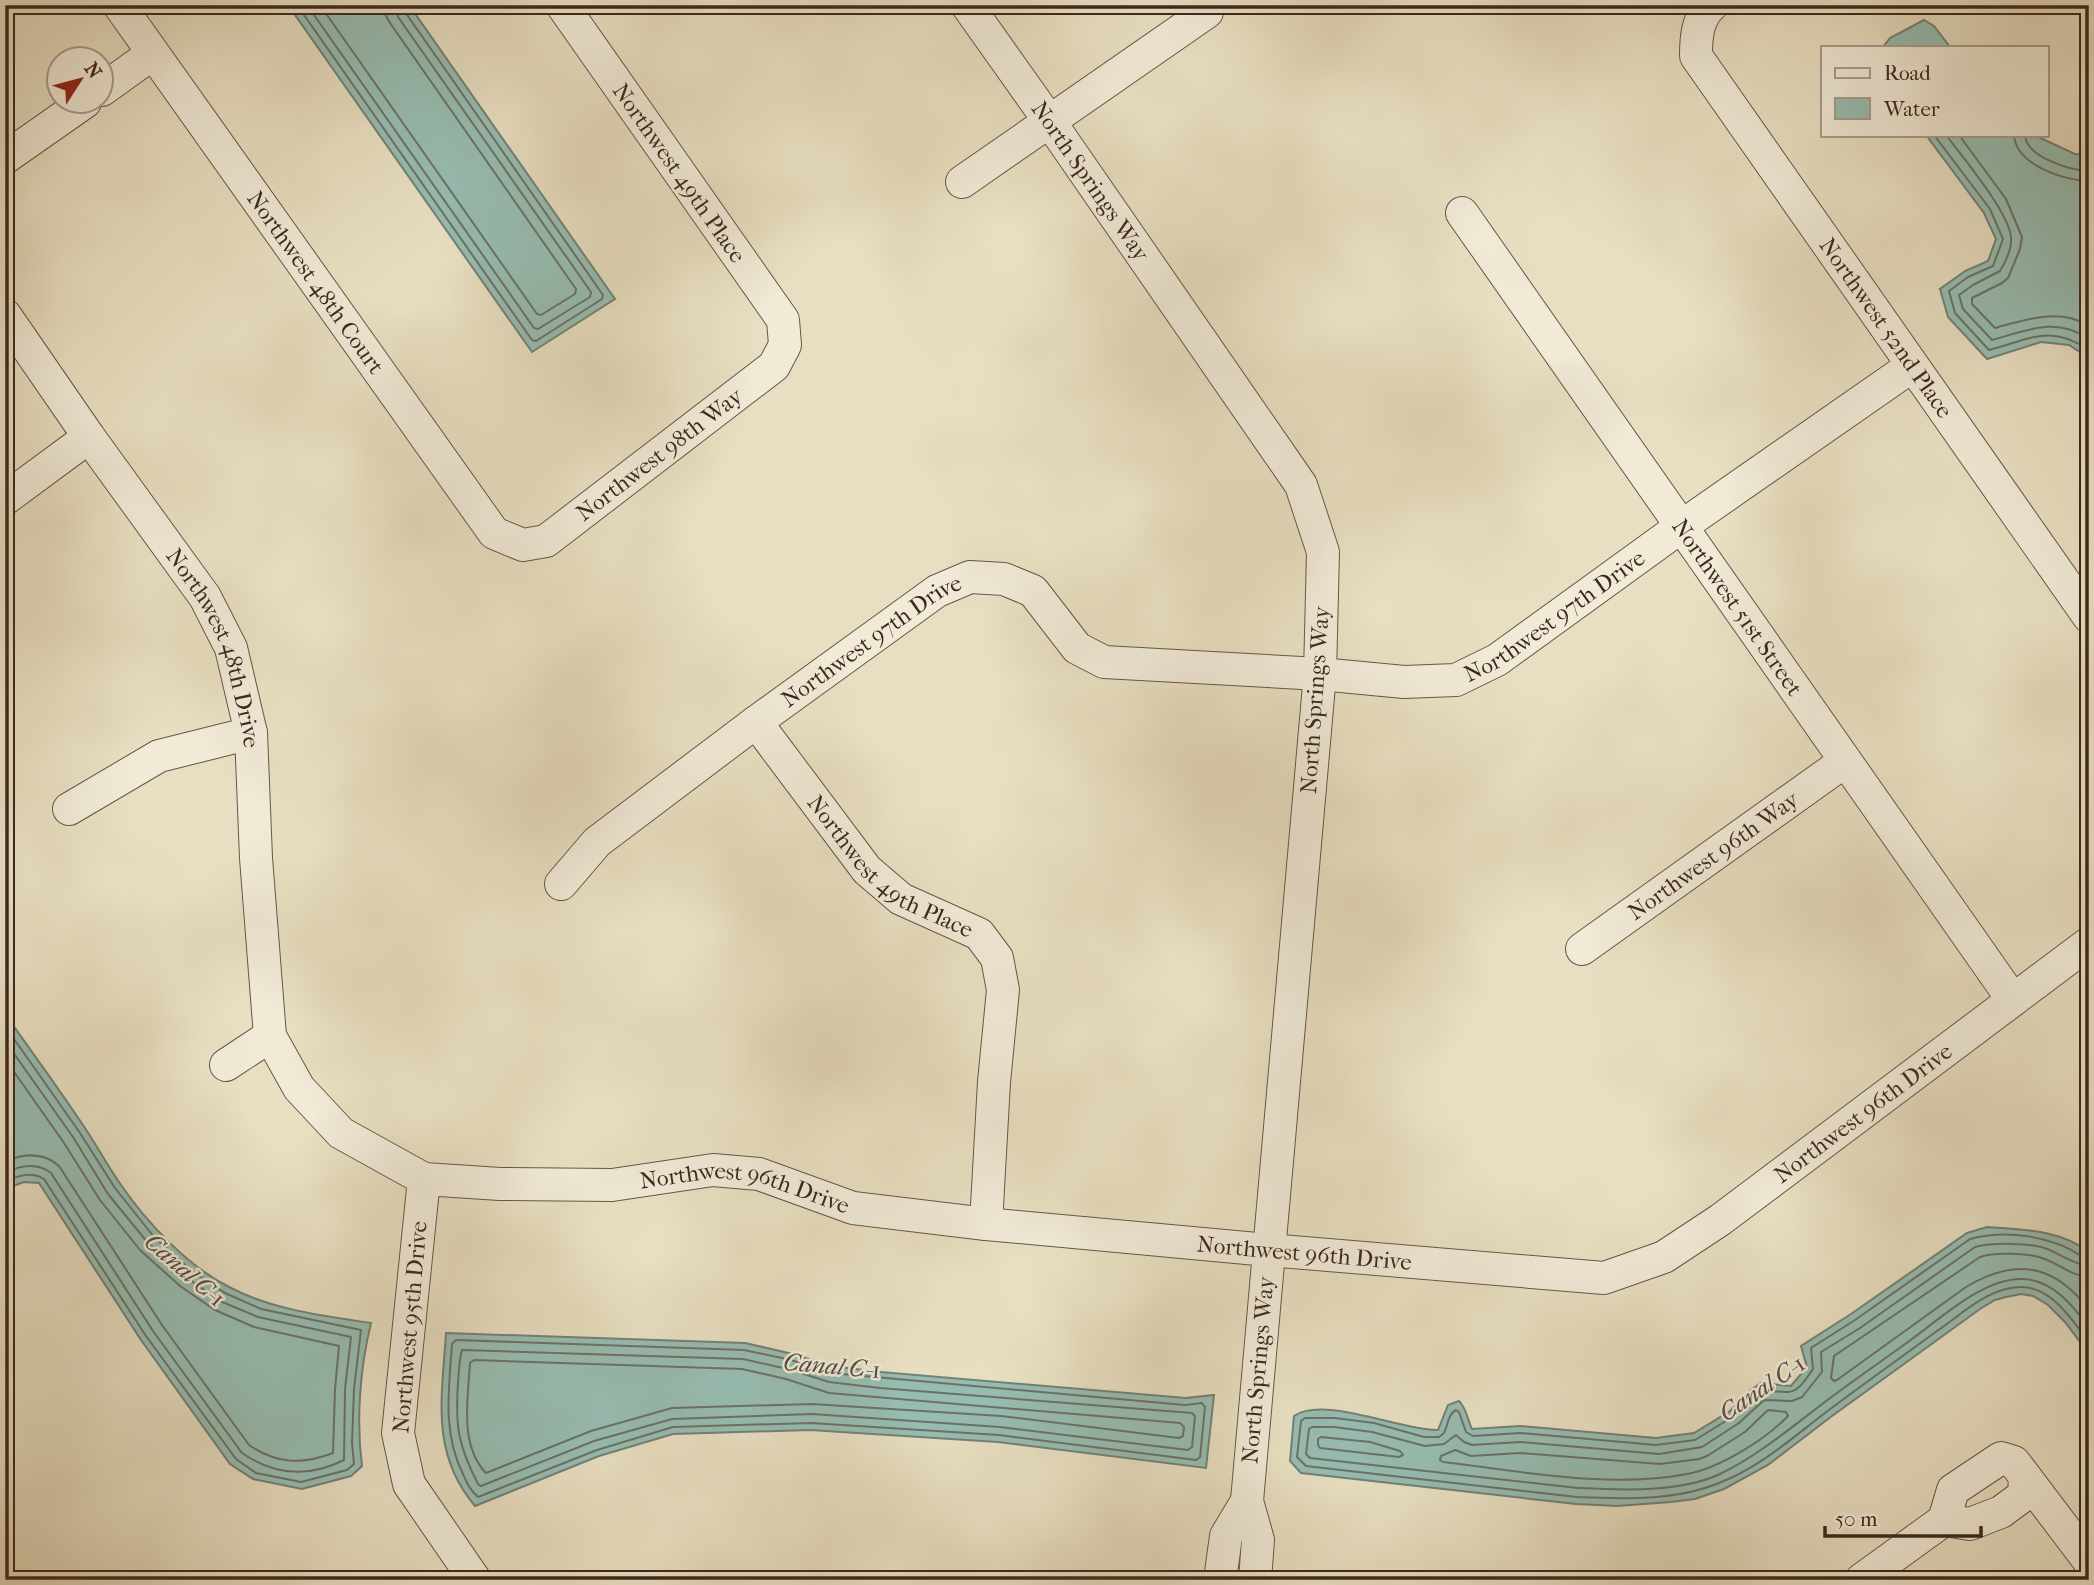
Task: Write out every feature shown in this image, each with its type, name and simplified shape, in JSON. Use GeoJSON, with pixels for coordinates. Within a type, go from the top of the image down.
{"type":"FeatureCollection","features":[{"type":"Feature","properties":{"kind":"street","name":"Northwest 48th Court"},"geometry":{"type":"LineString","coordinates":[[119,5],[494,533],[523,545]]}},
{"type":"Feature","properties":{"kind":"street","name":"Northwest 49th Place"},"geometry":{"type":"LineString","coordinates":[[562,5],[783,320],[785,345]]}},
{"type":"Feature","properties":{"kind":"street","name":"North Springs Way"},"geometry":{"type":"LineString","coordinates":[[967,5],[1301,485],[1323,552],[1320,674],[1247,1501],[1258,1539],[1255,1580]]}},
{"type":"Feature","properties":{"kind":"street","name":"Northwest 52nd Place"},"geometry":{"type":"LineString","coordinates":[[1712,5],[1696,33],[1696,56],[2089,617]]}},
{"type":"Feature","properties":{"kind":"street"},"geometry":{"type":"LineString","coordinates":[[962,183],[1207,12]]}},
{"type":"Feature","properties":{"kind":"street"},"geometry":{"type":"LineString","coordinates":[[116,80],[152,54]]}},
{"type":"Feature","properties":{"kind":"street"},"geometry":{"type":"LineString","coordinates":[[5,158],[65,116]]}},
{"type":"Feature","properties":{"kind":"street","name":"Northwest 51st Street"},"geometry":{"type":"LineString","coordinates":[[1462,213],[1844,762],[2014,1000]]}},
{"type":"Feature","properties":{"kind":"street","name":"Northwest 48th Drive"},"geometry":{"type":"LineString","coordinates":[[5,315],[205,597],[232,648],[251,733],[256,858],[270,1036],[299,1088],[341,1133],[424,1179]]}},
{"type":"Feature","properties":{"kind":"street","name":"Northwest 98th Way"},"geometry":{"type":"LineString","coordinates":[[523,545],[546,541],[774,366],[785,345]]}},
{"type":"Feature","properties":{"kind":"street","name":"Northwest 97th Drive"},"geometry":{"type":"LineString","coordinates":[[561,884],[597,842],[756,722],[937,591],[970,577],[1004,579],[1033,592],[1077,648],[1104,662],[1320,674],[1404,682],[1456,680],[1497,660],[1682,526],[1912,366]]}},
{"type":"Feature","properties":{"kind":"street"},"geometry":{"type":"LineString","coordinates":[[5,499],[89,437]]}},
{"type":"Feature","properties":{"kind":"street","name":"Northwest 49th Place"},"geometry":{"type":"LineString","coordinates":[[756,722],[867,870],[901,899],[979,934],[997,958],[1003,990],[986,1224]]}},
{"type":"Feature","properties":{"kind":"street"},"geometry":{"type":"LineString","coordinates":[[69,808],[159,756],[251,733]]}},
{"type":"Feature","properties":{"kind":"street","name":"Northwest 96th Way"},"geometry":{"type":"LineString","coordinates":[[1582,949],[1844,762]]}},
{"type":"Feature","properties":{"kind":"street","name":"Northwest 96th Drive"},"geometry":{"type":"LineString","coordinates":[[424,1179],[500,1184],[612,1185],[713,1170],[759,1174],[853,1208],[986,1224],[1604,1278],[1664,1257],[1720,1220],[2089,943]]}},
{"type":"Feature","properties":{"kind":"street"},"geometry":{"type":"LineString","coordinates":[[226,1065],[270,1036]]}},
{"type":"Feature","properties":{"kind":"street","name":"Northwest 95th Drive"},"geometry":{"type":"LineString","coordinates":[[424,1179],[398,1433],[409,1485],[475,1580]]}},
{"type":"Feature","properties":{"kind":"street"},"geometry":{"type":"LineString","coordinates":[[1861,1580],[1944,1520],[1952,1490],[2001,1458],[2014,1462],[2089,1561]]}},
{"type":"Feature","properties":{"kind":"street"},"geometry":{"type":"LineString","coordinates":[[1944,1520],[1970,1524],[2001,1512],[2024,1494],[2025,1477]]}},
{"type":"Feature","properties":{"kind":"street","name":"North Springs Way"},"geometry":{"type":"LineString","coordinates":[[1220,1580],[1226,1536],[1247,1501]]}},
{"type":"Feature","properties":{"kind":"water"},"geometry":{"type":"Polygon","coordinates":[[[288,5],[409,5],[615,299],[532,352],[288,5]]]}},
{"type":"Feature","properties":{"kind":"water"},"geometry":{"type":"Polygon","coordinates":[[[1924,20],[1934,26],[1949,46],[1884,46],[1890,38],[1924,20]]]}},
{"type":"Feature","properties":{"kind":"water"},"geometry":{"type":"Polygon","coordinates":[[[1927,136],[2036,136],[2075,154],[2089,155],[2089,358],[2069,345],[2041,342],[1987,359],[1948,317],[1940,289],[1965,271],[1988,261],[1996,239],[1984,213],[1927,136]]]}},
{"type":"Feature","properties":{"kind":"water","name":"Canal C-1"},"geometry":{"type":"Polygon","coordinates":[[[5,1014],[130,1197],[155,1228],[184,1256],[215,1279],[247,1296],[300,1311],[371,1323],[360,1394],[362,1466],[351,1476],[302,1489],[253,1479],[230,1464],[141,1340],[39,1183],[24,1182],[5,1189],[5,1014]]]}},
{"type":"Feature","properties":{"kind":"water","name":"Canal C-1"},"geometry":{"type":"Polygon","coordinates":[[[1987,1227],[2053,1235],[2077,1244],[2089,1252],[2089,1354],[2065,1322],[2048,1305],[2033,1296],[2021,1294],[1995,1300],[1768,1465],[1724,1489],[1695,1499],[1617,1506],[1576,1504],[1301,1473],[1290,1461],[1294,1416],[1324,1409],[1438,1430],[1448,1405],[1459,1401],[1472,1429],[1520,1426],[1656,1438],[1694,1433],[1730,1411],[1761,1383],[1791,1386],[1807,1367],[1801,1346],[1967,1233],[1987,1227]]]}},
{"type":"Feature","properties":{"kind":"water"},"geometry":{"type":"Polygon","coordinates":[[[446,1333],[745,1343],[831,1366],[881,1372],[1186,1398],[1214,1395],[1206,1468],[998,1442],[810,1430],[673,1434],[599,1456],[475,1506],[451,1466],[445,1445],[442,1402],[446,1333]]]}}]}
